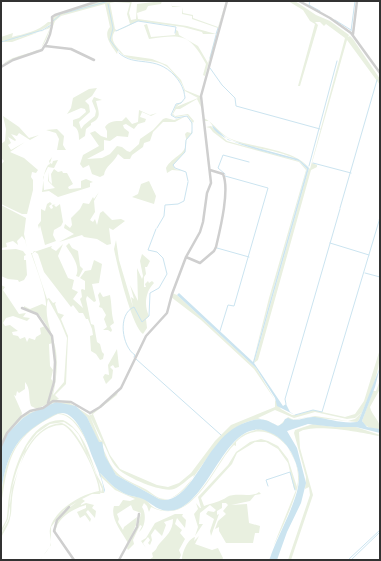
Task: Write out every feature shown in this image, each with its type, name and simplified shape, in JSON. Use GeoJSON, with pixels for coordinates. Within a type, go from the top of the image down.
{"type":"FeatureCollection","features":[{"type":"Feature","properties":{"kind":"street"},"geometry":{"type":"LineString","coordinates":[[1,67],[13,60],[40,51],[45,46],[52,24],[52,17],[65,11],[98,1]]}},
{"type":"Feature","properties":{"kind":"street"},"geometry":{"type":"LineString","coordinates":[[1,446],[7,433],[21,417],[30,411],[40,409],[55,400],[64,400],[75,403],[90,413],[100,407],[121,388],[146,336],[167,313],[172,294],[186,257],[197,240],[203,222],[207,193],[211,183],[201,96],[227,1]]}},
{"type":"Feature","properties":{"kind":"street"},"geometry":{"type":"LineString","coordinates":[[299,1],[330,18],[353,34],[380,73]]}},
{"type":"Feature","properties":{"kind":"street"},"geometry":{"type":"LineString","coordinates":[[353,34],[357,1]]}},
{"type":"Feature","properties":{"kind":"street"},"geometry":{"type":"LineString","coordinates":[[45,46],[71,49],[94,60]]}},
{"type":"Feature","properties":{"kind":"street"},"geometry":{"type":"LineString","coordinates":[[186,257],[200,264],[216,247],[224,201],[225,179],[223,174],[210,170]]}},
{"type":"Feature","properties":{"kind":"street"},"geometry":{"type":"LineString","coordinates":[[22,308],[38,314],[52,336],[55,362],[54,382],[48,404]]}},
{"type":"Feature","properties":{"kind":"street"},"geometry":{"type":"LineString","coordinates":[[69,507],[58,520],[54,531],[74,560]]}},
{"type":"Feature","properties":{"kind":"street"},"geometry":{"type":"LineString","coordinates":[[119,560],[137,527],[139,514]]}},
{"type":"Feature","properties":{"kind":"green space"},"geometry":{"type":"Polygon","coordinates":[[[99,1],[132,1],[129,13],[131,20],[136,19],[137,4],[162,1],[161,4],[148,6],[146,10],[137,13],[138,19],[187,26],[216,34],[203,34],[202,32],[183,27],[138,21],[120,30],[130,24],[127,14],[130,3],[110,3],[115,29],[117,31],[115,31],[113,35],[113,41],[124,55],[152,59],[167,65],[181,80],[185,90],[200,96],[201,107],[197,99],[180,109],[176,109],[173,114],[175,116],[188,114],[194,121],[193,123],[187,115],[176,117],[172,115],[176,105],[185,100],[176,107],[198,98],[185,91],[185,95],[182,84],[168,68],[156,62],[127,57],[122,54],[118,50],[117,54],[111,45],[107,34],[110,27],[105,4],[61,16],[55,21],[52,29],[53,18],[99,1]]]}},
{"type":"Feature","properties":{"kind":"green space"},"geometry":{"type":"Polygon","coordinates":[[[226,1],[205,76],[203,75],[206,64],[190,42],[184,38],[177,37],[149,39],[144,25],[147,24],[151,37],[175,35],[176,30],[178,31],[179,35],[198,46],[208,63],[218,28],[192,19],[192,16],[182,14],[182,7],[183,13],[193,15],[193,18],[218,27],[226,1]]]}},
{"type":"Feature","properties":{"kind":"green space"},"geometry":{"type":"Polygon","coordinates":[[[288,1],[295,1],[316,15],[330,21],[349,35],[348,37],[350,36],[353,39],[380,79],[380,85],[347,40],[312,163],[317,165],[317,167],[311,170],[258,360],[254,363],[309,168],[310,169],[345,38],[326,24],[324,26],[320,22],[315,22],[318,25],[300,86],[298,86],[315,24],[310,21],[303,10],[288,1]]]}},
{"type":"Feature","properties":{"kind":"green space"},"geometry":{"type":"Polygon","coordinates":[[[48,22],[52,22],[49,26],[36,32],[1,41],[1,37],[13,33],[12,37],[36,30],[48,22]]]}},
{"type":"Feature","properties":{"kind":"green space"},"geometry":{"type":"Polygon","coordinates":[[[50,28],[47,37],[42,46],[50,28]]]}},
{"type":"Feature","properties":{"kind":"green space"},"geometry":{"type":"Polygon","coordinates":[[[39,32],[12,42],[1,42],[39,32]]]}},
{"type":"Feature","properties":{"kind":"green space"},"geometry":{"type":"Polygon","coordinates":[[[39,49],[33,53],[11,60],[1,66],[10,59],[39,49]]]}},
{"type":"Feature","properties":{"kind":"green space"},"geometry":{"type":"Polygon","coordinates":[[[97,88],[92,96],[85,101],[89,105],[90,112],[79,122],[81,129],[95,116],[96,111],[92,101],[94,97],[102,100],[96,101],[99,114],[97,119],[86,129],[85,136],[79,140],[78,130],[73,126],[73,120],[79,118],[86,112],[85,109],[81,108],[67,114],[71,108],[73,98],[89,89],[97,88]]]}},
{"type":"Feature","properties":{"kind":"green space"},"geometry":{"type":"Polygon","coordinates":[[[139,110],[150,115],[157,113],[151,116],[142,112],[140,117],[146,119],[145,122],[138,124],[134,129],[126,124],[123,125],[129,132],[128,137],[117,136],[110,141],[104,140],[104,150],[87,159],[102,158],[110,154],[117,146],[130,152],[139,144],[140,139],[153,130],[163,119],[166,118],[174,120],[186,116],[175,122],[163,122],[153,132],[150,141],[144,143],[143,147],[132,155],[130,159],[124,159],[118,154],[106,169],[104,175],[100,177],[92,174],[89,165],[83,168],[80,164],[83,155],[99,146],[90,133],[95,131],[101,136],[107,138],[107,131],[105,127],[108,124],[122,121],[126,117],[132,124],[138,122],[139,110]]]}},
{"type":"Feature","properties":{"kind":"green space"},"geometry":{"type":"Polygon","coordinates":[[[3,116],[19,127],[29,138],[39,135],[30,140],[19,133],[17,136],[11,134],[16,140],[15,141],[8,137],[11,143],[8,145],[11,150],[25,142],[10,152],[24,158],[38,170],[36,173],[32,172],[31,177],[33,180],[33,190],[27,214],[22,214],[1,204],[1,165],[4,161],[2,159],[1,161],[1,144],[5,141],[6,129],[3,116]]]}},
{"type":"Feature","properties":{"kind":"green space"},"geometry":{"type":"Polygon","coordinates":[[[210,122],[224,135],[219,132],[210,122]]]}},
{"type":"Feature","properties":{"kind":"green space"},"geometry":{"type":"Polygon","coordinates":[[[211,126],[227,141],[299,161],[307,169],[253,362],[269,298],[306,170],[299,162],[226,142],[210,128],[206,127],[211,126]]]}},
{"type":"Feature","properties":{"kind":"green space"},"geometry":{"type":"Polygon","coordinates":[[[57,129],[64,136],[63,145],[66,150],[57,150],[59,139],[56,133],[46,130],[57,129]]]}},
{"type":"Feature","properties":{"kind":"green space"},"geometry":{"type":"Polygon","coordinates":[[[192,130],[192,133],[186,140],[185,134],[187,132],[191,133],[192,130]]]}},
{"type":"Feature","properties":{"kind":"green space"},"geometry":{"type":"Polygon","coordinates":[[[231,139],[295,157],[309,168],[298,160],[231,139]]]}},
{"type":"Feature","properties":{"kind":"green space"},"geometry":{"type":"Polygon","coordinates":[[[185,147],[185,152],[173,165],[175,169],[184,171],[172,170],[167,173],[166,168],[169,163],[181,154],[185,147]]]}},
{"type":"Feature","properties":{"kind":"green space"},"geometry":{"type":"Polygon","coordinates":[[[52,157],[50,163],[52,164],[53,161],[58,160],[54,168],[48,167],[44,175],[52,157]]]}},
{"type":"Feature","properties":{"kind":"green space"},"geometry":{"type":"Polygon","coordinates":[[[54,169],[58,172],[62,171],[63,173],[67,173],[73,184],[68,187],[69,189],[81,188],[81,181],[86,179],[93,182],[90,183],[90,187],[58,197],[49,191],[42,192],[43,180],[44,190],[55,188],[48,181],[49,172],[49,181],[52,184],[51,174],[54,169]]]}},
{"type":"Feature","properties":{"kind":"green space"},"geometry":{"type":"Polygon","coordinates":[[[149,181],[156,196],[154,204],[132,197],[138,194],[141,184],[149,181]]]}},
{"type":"Feature","properties":{"kind":"green space"},"geometry":{"type":"Polygon","coordinates":[[[99,192],[94,201],[95,212],[90,220],[93,222],[95,219],[97,225],[100,213],[103,211],[112,220],[121,219],[125,221],[113,230],[109,228],[111,244],[107,245],[97,239],[84,237],[82,235],[59,242],[74,234],[64,228],[65,224],[70,228],[72,225],[71,218],[80,209],[83,203],[89,204],[93,197],[94,199],[99,192]]]}},
{"type":"Feature","properties":{"kind":"green space"},"geometry":{"type":"Polygon","coordinates":[[[50,202],[52,204],[49,206],[51,209],[53,208],[52,205],[56,204],[54,205],[56,207],[60,204],[63,222],[61,226],[54,230],[53,235],[56,241],[45,245],[40,225],[39,229],[38,225],[41,221],[41,209],[45,211],[47,204],[50,202]]]}},
{"type":"Feature","properties":{"kind":"green space"},"geometry":{"type":"Polygon","coordinates":[[[1,205],[26,218],[24,234],[27,248],[25,240],[22,236],[17,241],[18,245],[13,241],[6,243],[7,247],[1,248],[1,205]]]}},
{"type":"Feature","properties":{"kind":"green space"},"geometry":{"type":"Polygon","coordinates":[[[116,240],[119,260],[133,307],[131,297],[134,299],[130,285],[138,301],[137,268],[142,279],[143,276],[140,261],[142,254],[150,261],[147,267],[145,267],[146,274],[144,277],[144,287],[146,287],[145,284],[148,281],[149,283],[152,281],[154,283],[146,299],[146,308],[149,316],[146,319],[147,328],[143,334],[134,320],[118,268],[114,249],[116,240]]]}},
{"type":"Feature","properties":{"kind":"green space"},"geometry":{"type":"Polygon","coordinates":[[[69,243],[72,248],[78,251],[80,266],[83,269],[79,277],[76,276],[77,268],[75,260],[66,246],[69,243]]]}},
{"type":"Feature","properties":{"kind":"green space"},"geometry":{"type":"Polygon","coordinates":[[[63,244],[58,256],[68,278],[74,280],[72,289],[78,292],[73,299],[83,308],[80,299],[82,297],[81,290],[85,290],[85,281],[80,278],[85,271],[91,270],[94,260],[102,264],[99,283],[92,284],[96,301],[94,302],[87,296],[86,299],[91,324],[94,325],[97,342],[100,344],[104,354],[103,359],[100,360],[96,354],[91,351],[90,336],[93,335],[88,319],[86,319],[83,313],[79,313],[73,305],[71,307],[44,272],[38,254],[35,252],[52,246],[51,248],[56,251],[63,244]]]}},
{"type":"Feature","properties":{"kind":"green space"},"geometry":{"type":"Polygon","coordinates":[[[16,249],[23,251],[26,255],[24,256],[24,260],[26,260],[27,275],[24,280],[19,282],[18,280],[8,279],[1,276],[1,250],[16,249]]]}},
{"type":"Feature","properties":{"kind":"green space"},"geometry":{"type":"Polygon","coordinates":[[[33,252],[32,254],[47,299],[49,298],[53,303],[56,302],[55,304],[58,313],[64,315],[61,319],[68,336],[66,384],[55,395],[59,399],[48,403],[55,382],[56,370],[53,344],[45,322],[35,312],[24,308],[24,306],[30,309],[42,304],[46,306],[43,288],[31,253],[33,252]],[[48,299],[47,313],[57,357],[53,395],[64,382],[67,338],[48,299]]]}},
{"type":"Feature","properties":{"kind":"green space"},"geometry":{"type":"Polygon","coordinates":[[[1,285],[5,287],[3,290],[19,314],[26,313],[23,317],[30,318],[27,321],[13,316],[6,318],[3,323],[5,326],[10,325],[18,331],[12,332],[13,335],[18,336],[20,339],[25,337],[27,342],[29,338],[35,340],[36,337],[41,334],[40,328],[45,326],[50,333],[53,343],[49,344],[50,366],[53,370],[51,379],[54,382],[47,404],[37,409],[31,406],[29,390],[25,382],[25,389],[19,393],[17,391],[16,396],[14,395],[22,413],[21,417],[28,413],[38,411],[23,418],[8,433],[1,447],[1,285]]]}},
{"type":"Feature","properties":{"kind":"green space"},"geometry":{"type":"Polygon","coordinates":[[[100,292],[103,297],[110,295],[114,323],[110,326],[112,330],[111,332],[108,330],[103,330],[107,327],[104,319],[106,315],[102,308],[99,307],[100,304],[98,295],[100,292]]]}},
{"type":"Feature","properties":{"kind":"green space"},"geometry":{"type":"Polygon","coordinates":[[[172,293],[177,295],[256,368],[281,409],[292,415],[313,410],[345,417],[355,414],[364,401],[380,349],[380,359],[376,377],[359,420],[357,422],[309,417],[315,416],[348,421],[355,419],[362,412],[355,418],[347,419],[315,412],[294,418],[275,410],[258,418],[261,419],[247,422],[234,429],[211,453],[192,479],[194,475],[174,489],[161,489],[135,480],[121,472],[113,462],[103,443],[103,449],[113,469],[122,477],[161,499],[165,499],[161,500],[116,475],[108,463],[87,417],[56,402],[70,403],[90,416],[89,414],[92,415],[91,413],[118,392],[117,395],[93,414],[110,455],[120,469],[157,485],[168,487],[179,483],[191,473],[215,441],[231,425],[275,407],[275,400],[254,369],[201,320],[171,297],[172,293]],[[90,417],[100,440],[102,441],[90,417]]]}},
{"type":"Feature","properties":{"kind":"green space"},"geometry":{"type":"Polygon","coordinates":[[[117,349],[119,367],[115,368],[113,365],[110,367],[113,370],[112,378],[106,384],[103,377],[105,374],[109,375],[108,365],[117,349]]]}},
{"type":"Feature","properties":{"kind":"green space"},"geometry":{"type":"Polygon","coordinates":[[[380,380],[380,389],[370,407],[380,426],[380,429],[374,429],[367,427],[362,421],[373,391],[376,391],[380,380]]]}},
{"type":"Feature","properties":{"kind":"green space"},"geometry":{"type":"Polygon","coordinates":[[[58,413],[67,415],[80,427],[92,454],[79,428],[66,416],[58,414],[42,422],[21,440],[14,451],[6,475],[1,507],[4,476],[8,462],[14,450],[22,438],[31,428],[58,413]]]}},
{"type":"Feature","properties":{"kind":"green space"},"geometry":{"type":"Polygon","coordinates":[[[288,417],[293,420],[280,425],[288,417]]]}},
{"type":"Feature","properties":{"kind":"green space"},"geometry":{"type":"Polygon","coordinates":[[[63,420],[75,429],[80,436],[84,443],[104,493],[101,493],[102,489],[79,435],[73,428],[64,422],[50,424],[37,433],[27,446],[12,488],[8,519],[1,533],[7,518],[9,494],[15,469],[26,445],[41,427],[51,421],[63,420]]]}},
{"type":"Feature","properties":{"kind":"green space"},"geometry":{"type":"Polygon","coordinates":[[[61,423],[67,426],[74,433],[87,453],[97,475],[101,492],[100,494],[92,494],[82,499],[85,501],[81,505],[86,503],[94,505],[92,508],[96,511],[95,518],[88,510],[86,512],[91,519],[90,522],[85,515],[80,518],[77,512],[86,508],[86,505],[75,509],[60,520],[57,525],[56,536],[54,530],[60,517],[77,502],[64,510],[51,527],[51,542],[50,529],[53,522],[57,515],[77,499],[99,491],[91,465],[80,444],[74,435],[63,425],[51,427],[42,432],[33,441],[26,452],[14,489],[11,514],[8,526],[1,538],[2,532],[10,516],[10,499],[15,476],[25,452],[32,441],[40,432],[50,426],[61,423]]]}},
{"type":"Feature","properties":{"kind":"green space"},"geometry":{"type":"Polygon","coordinates":[[[313,424],[335,427],[356,427],[380,435],[378,436],[361,432],[325,428],[305,429],[299,432],[300,448],[313,495],[291,560],[288,560],[310,495],[309,487],[305,489],[306,477],[294,433],[295,430],[313,424]]]}},
{"type":"Feature","properties":{"kind":"green space"},"geometry":{"type":"Polygon","coordinates":[[[258,429],[267,431],[279,437],[289,449],[281,440],[271,434],[260,432],[248,434],[236,442],[236,446],[234,445],[231,448],[195,497],[232,445],[245,434],[258,429]]]}},
{"type":"Feature","properties":{"kind":"green space"},"geometry":{"type":"Polygon","coordinates":[[[261,439],[278,446],[288,459],[297,487],[298,474],[295,462],[299,477],[298,484],[296,492],[289,512],[273,547],[296,490],[294,489],[288,463],[278,449],[266,442],[255,442],[237,453],[232,464],[201,498],[204,506],[230,496],[252,495],[259,492],[261,494],[255,495],[250,501],[231,505],[247,504],[249,523],[260,526],[259,533],[255,533],[253,543],[226,543],[219,531],[219,527],[215,529],[218,521],[226,514],[223,511],[228,505],[226,503],[222,503],[222,508],[217,511],[217,515],[219,514],[211,536],[210,531],[214,519],[206,514],[208,511],[214,512],[216,510],[210,505],[200,513],[199,524],[203,524],[195,536],[198,527],[194,514],[198,509],[196,503],[201,508],[198,497],[228,465],[236,452],[250,442],[261,439]]]}},
{"type":"Feature","properties":{"kind":"green space"},"geometry":{"type":"Polygon","coordinates":[[[100,473],[119,491],[145,499],[155,508],[151,507],[149,512],[144,503],[142,507],[145,517],[143,527],[139,532],[142,526],[140,525],[133,540],[134,544],[128,550],[127,548],[138,526],[141,513],[133,510],[131,505],[117,514],[119,519],[118,522],[123,530],[124,527],[137,517],[136,525],[128,543],[115,520],[113,511],[114,506],[119,506],[123,500],[130,501],[135,499],[115,490],[99,475],[100,473]]]}},
{"type":"Feature","properties":{"kind":"green space"},"geometry":{"type":"Polygon","coordinates":[[[195,497],[189,503],[178,510],[165,511],[158,509],[171,510],[184,506],[195,497]]]}},
{"type":"Feature","properties":{"kind":"green space"},"geometry":{"type":"Polygon","coordinates":[[[175,514],[183,514],[182,516],[186,520],[185,528],[177,518],[175,524],[182,530],[180,533],[185,539],[179,550],[181,555],[179,560],[149,560],[153,557],[152,553],[170,530],[173,519],[164,522],[166,525],[162,536],[155,529],[151,535],[152,540],[150,545],[148,543],[150,540],[148,537],[143,543],[146,548],[141,541],[146,538],[155,523],[175,514]]]}},
{"type":"Feature","properties":{"kind":"green space"},"geometry":{"type":"Polygon","coordinates":[[[199,536],[195,544],[212,550],[218,548],[223,558],[222,560],[182,560],[184,550],[190,540],[195,537],[194,541],[199,536]]]}},
{"type":"Feature","properties":{"kind":"water"},"geometry":{"type":"Polygon","coordinates":[[[212,125],[226,138],[216,131],[212,125]]]}},
{"type":"Feature","properties":{"kind":"water"},"geometry":{"type":"Polygon","coordinates":[[[234,142],[298,159],[309,168],[254,363],[283,406],[286,404],[290,412],[295,415],[277,406],[275,398],[256,368],[177,295],[179,293],[253,362],[307,169],[299,161],[250,148],[234,142]]]}},
{"type":"Feature","properties":{"kind":"water"},"geometry":{"type":"Polygon","coordinates":[[[380,367],[375,387],[362,421],[367,427],[380,429],[380,433],[356,427],[335,427],[308,424],[287,431],[297,448],[306,483],[301,503],[287,532],[277,560],[269,560],[292,507],[298,487],[299,475],[294,458],[286,445],[281,439],[266,431],[252,430],[240,436],[229,448],[199,492],[188,503],[175,510],[165,511],[144,499],[119,491],[100,473],[105,490],[104,493],[100,474],[79,427],[72,417],[64,413],[59,413],[36,426],[19,441],[9,459],[1,493],[1,447],[8,433],[23,418],[56,402],[76,406],[87,417],[99,442],[102,442],[105,456],[116,475],[159,499],[168,500],[176,497],[184,490],[209,455],[228,432],[242,424],[260,419],[267,420],[278,426],[288,418],[298,420],[311,417],[341,422],[357,422],[380,367]]]}},
{"type":"Feature","properties":{"kind":"waterway"},"geometry":{"type":"LineString","coordinates":[[65,13],[109,1]]}},
{"type":"Feature","properties":{"kind":"waterway"},"geometry":{"type":"LineString","coordinates":[[310,1],[309,5],[320,11]]}},
{"type":"Feature","properties":{"kind":"waterway"},"geometry":{"type":"LineString","coordinates":[[351,31],[355,1]]}},
{"type":"Feature","properties":{"kind":"waterway"},"geometry":{"type":"LineString","coordinates":[[108,4],[113,28],[110,40],[118,51]]}},
{"type":"Feature","properties":{"kind":"waterway"},"geometry":{"type":"LineString","coordinates":[[53,21],[60,15]]}},
{"type":"Feature","properties":{"kind":"waterway"},"geometry":{"type":"LineString","coordinates":[[335,20],[351,30]]}},
{"type":"Feature","properties":{"kind":"waterway"},"geometry":{"type":"LineString","coordinates":[[116,31],[138,21],[176,27],[175,33]]}},
{"type":"Feature","properties":{"kind":"waterway"},"geometry":{"type":"LineString","coordinates":[[1,42],[43,30],[51,25]]}},
{"type":"Feature","properties":{"kind":"waterway"},"geometry":{"type":"LineString","coordinates":[[216,34],[218,28]]}},
{"type":"Feature","properties":{"kind":"waterway"},"geometry":{"type":"LineString","coordinates":[[210,58],[216,35]]}},
{"type":"Feature","properties":{"kind":"waterway"},"geometry":{"type":"LineString","coordinates":[[119,53],[132,60],[160,65],[168,69],[181,84],[185,98],[181,103],[176,104],[171,115],[176,118],[187,116],[192,123],[192,133],[186,140],[185,152],[173,165],[175,168],[186,172],[188,181]]}},
{"type":"Feature","properties":{"kind":"waterway"},"geometry":{"type":"LineString","coordinates":[[309,166],[337,61]]}},
{"type":"Feature","properties":{"kind":"waterway"},"geometry":{"type":"LineString","coordinates":[[210,68],[222,85],[235,98],[236,106],[320,129]]}},
{"type":"Feature","properties":{"kind":"waterway"},"geometry":{"type":"LineString","coordinates":[[340,208],[377,80]]}},
{"type":"Feature","properties":{"kind":"waterway"},"geometry":{"type":"LineString","coordinates":[[225,174],[218,168],[223,155],[249,162]]}},
{"type":"Feature","properties":{"kind":"waterway"},"geometry":{"type":"LineString","coordinates":[[313,163],[351,173]]}},
{"type":"Feature","properties":{"kind":"waterway"},"geometry":{"type":"LineString","coordinates":[[220,331],[228,305],[234,306],[268,188],[225,176]]}},
{"type":"Feature","properties":{"kind":"waterway"},"geometry":{"type":"LineString","coordinates":[[157,228],[164,216],[165,205],[178,204],[184,201],[188,182]]}},
{"type":"Feature","properties":{"kind":"waterway"},"geometry":{"type":"LineString","coordinates":[[286,404],[285,399],[340,209]]}},
{"type":"Feature","properties":{"kind":"waterway"},"geometry":{"type":"LineString","coordinates":[[295,415],[313,410],[322,412],[379,221]]}},
{"type":"Feature","properties":{"kind":"waterway"},"geometry":{"type":"LineString","coordinates":[[134,357],[135,355],[127,345],[124,338],[123,323],[125,316],[134,307],[142,322],[149,316],[150,293],[159,288],[167,274],[163,258],[157,252],[148,250],[156,229]]}},
{"type":"Feature","properties":{"kind":"waterway"},"geometry":{"type":"LineString","coordinates":[[330,243],[369,255]]}},
{"type":"Feature","properties":{"kind":"waterway"},"geometry":{"type":"LineString","coordinates":[[217,248],[249,257]]}},
{"type":"Feature","properties":{"kind":"waterway"},"geometry":{"type":"LineString","coordinates":[[365,273],[380,277]]}},
{"type":"Feature","properties":{"kind":"waterway"},"geometry":{"type":"LineString","coordinates":[[136,359],[221,435]]}},
{"type":"Feature","properties":{"kind":"waterway"},"geometry":{"type":"LineString","coordinates":[[268,486],[266,480],[290,472],[295,490]]}},
{"type":"Feature","properties":{"kind":"waterway"},"geometry":{"type":"LineString","coordinates":[[348,560],[380,530]]}},
{"type":"Feature","properties":{"kind":"waterway"},"geometry":{"type":"LineString","coordinates":[[351,560],[380,532]]}}]}
